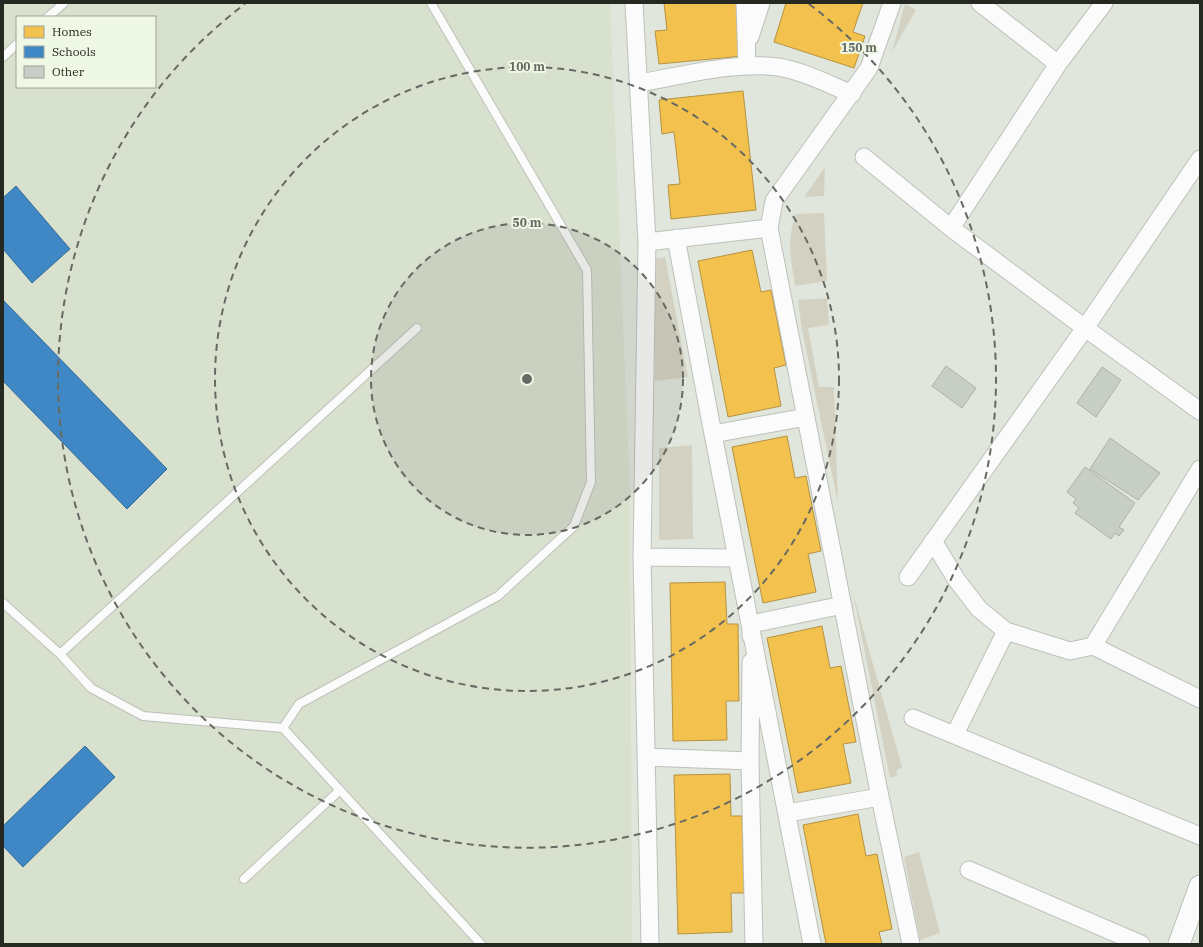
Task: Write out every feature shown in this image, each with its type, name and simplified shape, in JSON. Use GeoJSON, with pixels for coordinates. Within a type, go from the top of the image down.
{"type":"FeatureCollection","features":[{"type":"Feature","properties":{"kind":"street"},"geometry":{"type":"LineString","coordinates":[[634,3],[647,242],[642,557],[650,944]]}},
{"type":"Feature","properties":{"kind":"street"},"geometry":{"type":"LineString","coordinates":[[745,3],[746,60]]}},
{"type":"Feature","properties":{"kind":"street"},"geometry":{"type":"LineString","coordinates":[[746,60],[761,3]]}},
{"type":"Feature","properties":{"kind":"street"},"geometry":{"type":"LineString","coordinates":[[892,3],[869,68],[852,94],[774,201],[768,228],[880,797],[911,944]]}},
{"type":"Feature","properties":{"kind":"street"},"geometry":{"type":"LineString","coordinates":[[980,3],[1058,64]]}},
{"type":"Feature","properties":{"kind":"street"},"geometry":{"type":"LineString","coordinates":[[950,228],[1058,64],[1104,3]]}},
{"type":"Feature","properties":{"kind":"street"},"geometry":{"type":"LineString","coordinates":[[639,83],[746,60],[817,78],[852,94]]}},
{"type":"Feature","properties":{"kind":"street"},"geometry":{"type":"LineString","coordinates":[[864,157],[950,228],[1200,411]]}},
{"type":"Feature","properties":{"kind":"street"},"geometry":{"type":"LineString","coordinates":[[908,577],[1085,328],[1200,159]]}},
{"type":"Feature","properties":{"kind":"street"},"geometry":{"type":"LineString","coordinates":[[647,242],[768,228]]}},
{"type":"Feature","properties":{"kind":"street"},"geometry":{"type":"LineString","coordinates":[[676,238],[736,558],[751,624],[812,944]]}},
{"type":"Feature","properties":{"kind":"street"},"geometry":{"type":"LineString","coordinates":[[713,434],[806,417]]}},
{"type":"Feature","properties":{"kind":"street"},"geometry":{"type":"LineString","coordinates":[[1093,646],[1200,469]]}},
{"type":"Feature","properties":{"kind":"street"},"geometry":{"type":"LineString","coordinates":[[934,541],[956,579],[979,609],[1006,631],[1070,651],[1093,646],[1200,699]]}},
{"type":"Feature","properties":{"kind":"street"},"geometry":{"type":"LineString","coordinates":[[642,557],[736,558]]}},
{"type":"Feature","properties":{"kind":"street"},"geometry":{"type":"LineString","coordinates":[[751,624],[843,605]]}},
{"type":"Feature","properties":{"kind":"street"},"geometry":{"type":"LineString","coordinates":[[751,624],[750,761],[754,944]]}},
{"type":"Feature","properties":{"kind":"street"},"geometry":{"type":"LineString","coordinates":[[955,734],[1006,631]]}},
{"type":"Feature","properties":{"kind":"street"},"geometry":{"type":"LineString","coordinates":[[913,718],[1200,836]]}},
{"type":"Feature","properties":{"kind":"street"},"geometry":{"type":"LineString","coordinates":[[646,757],[750,761]]}},
{"type":"Feature","properties":{"kind":"street"},"geometry":{"type":"LineString","coordinates":[[787,813],[880,797]]}},
{"type":"Feature","properties":{"kind":"street"},"geometry":{"type":"LineString","coordinates":[[969,870],[1141,944]]}},
{"type":"Feature","properties":{"kind":"street"},"geometry":{"type":"LineString","coordinates":[[1179,944],[1200,886]]}},
{"type":"Feature","properties":{"kind":"lane"},"geometry":{"type":"LineString","coordinates":[[49,16],[64,3]]}},
{"type":"Feature","properties":{"kind":"lane"},"geometry":{"type":"LineString","coordinates":[[283,728],[299,704],[498,596],[574,526],[591,482],[587,270],[431,3]]}},
{"type":"Feature","properties":{"kind":"lane"},"geometry":{"type":"LineString","coordinates":[[3,57],[16,45]]}},
{"type":"Feature","properties":{"kind":"lane"},"geometry":{"type":"LineString","coordinates":[[60,654],[417,328]]}},
{"type":"Feature","properties":{"kind":"lane"},"geometry":{"type":"LineString","coordinates":[[3,603],[60,654],[91,688],[143,716],[283,728],[481,944]]}},
{"type":"Feature","properties":{"kind":"lane"},"geometry":{"type":"LineString","coordinates":[[244,879],[340,790]]}},
{"type":"Feature","properties":{"kind":"shaded area"},"geometry":{"type":"Polygon","coordinates":[[[3,3],[610,3],[630,493],[632,944],[3,944],[3,3]]]}},
{"type":"Feature","properties":{"kind":"shaded area"},"geometry":{"type":"Polygon","coordinates":[[[905,4],[916,10],[892,52],[905,4]]]}},
{"type":"Feature","properties":{"kind":"shaded area"},"geometry":{"type":"Polygon","coordinates":[[[825,167],[824,196],[804,197],[825,167]]]}},
{"type":"Feature","properties":{"kind":"shaded area"},"geometry":{"type":"Polygon","coordinates":[[[824,213],[827,281],[795,286],[790,242],[796,214],[824,213]]]}},
{"type":"Feature","properties":{"kind":"shaded area"},"geometry":{"type":"Polygon","coordinates":[[[665,257],[688,377],[655,381],[655,259],[665,257]]]}},
{"type":"Feature","properties":{"kind":"shaded area"},"geometry":{"type":"Polygon","coordinates":[[[827,298],[829,325],[808,328],[819,387],[834,387],[838,503],[802,330],[798,300],[827,298]]]}},
{"type":"Feature","properties":{"kind":"shaded area"},"geometry":{"type":"Polygon","coordinates":[[[692,445],[693,539],[659,540],[659,448],[692,445]]]}},
{"type":"Feature","properties":{"kind":"shaded area"},"geometry":{"type":"Polygon","coordinates":[[[853,593],[902,767],[896,771],[897,776],[890,778],[853,593]]]}},
{"type":"Feature","properties":{"kind":"shaded area"},"geometry":{"type":"Polygon","coordinates":[[[919,852],[940,933],[920,940],[904,857],[919,852]]]}},
{"type":"Feature","properties":{"kind":"building: Homes"},"geometry":{"type":"Polygon","coordinates":[[[664,3],[737,3],[743,56],[659,64],[655,31],[667,30],[664,3]]]}},
{"type":"Feature","properties":{"kind":"building: Homes"},"geometry":{"type":"Polygon","coordinates":[[[786,3],[863,3],[853,32],[865,36],[854,68],[774,42],[786,3]]]}},
{"type":"Feature","properties":{"kind":"building: Homes"},"geometry":{"type":"Polygon","coordinates":[[[743,91],[756,210],[671,219],[668,185],[680,184],[674,132],[662,134],[659,100],[743,91]]]}},
{"type":"Feature","properties":{"kind":"building: Homes"},"geometry":{"type":"Polygon","coordinates":[[[752,250],[761,292],[771,290],[786,365],[774,368],[781,406],[728,417],[698,261],[752,250]]]}},
{"type":"Feature","properties":{"kind":"building: Homes"},"geometry":{"type":"Polygon","coordinates":[[[787,436],[795,478],[806,476],[821,551],[808,554],[816,592],[763,603],[732,447],[787,436]]]}},
{"type":"Feature","properties":{"kind":"building: Homes"},"geometry":{"type":"Polygon","coordinates":[[[725,582],[727,624],[738,624],[739,701],[726,701],[727,740],[673,741],[670,583],[725,582]]]}},
{"type":"Feature","properties":{"kind":"building: Homes"},"geometry":{"type":"Polygon","coordinates":[[[822,626],[830,668],[841,666],[856,742],[843,744],[851,783],[798,793],[767,638],[822,626]]]}},
{"type":"Feature","properties":{"kind":"building: Homes"},"geometry":{"type":"Polygon","coordinates":[[[730,774],[731,816],[742,816],[744,893],[731,893],[732,932],[678,934],[674,775],[730,774]]]}},
{"type":"Feature","properties":{"kind":"building: Homes"},"geometry":{"type":"Polygon","coordinates":[[[858,814],[866,856],[877,854],[892,929],[879,932],[882,944],[826,944],[803,825],[858,814]]]}},
{"type":"Feature","properties":{"kind":"building: Schools"},"geometry":{"type":"Polygon","coordinates":[[[16,186],[70,249],[32,283],[3,249],[3,198],[16,186]]]}},
{"type":"Feature","properties":{"kind":"building: Schools"},"geometry":{"type":"Polygon","coordinates":[[[3,300],[167,469],[127,509],[3,381],[3,300]]]}},
{"type":"Feature","properties":{"kind":"building: Schools"},"geometry":{"type":"Polygon","coordinates":[[[85,746],[115,777],[23,867],[3,846],[3,826],[85,746]]]}},
{"type":"Feature","properties":{"kind":"building: Other"},"geometry":{"type":"Polygon","coordinates":[[[946,366],[976,388],[962,408],[932,386],[946,366]]]}},
{"type":"Feature","properties":{"kind":"building: Other"},"geometry":{"type":"Polygon","coordinates":[[[1102,367],[1121,380],[1096,417],[1077,403],[1102,367]]]}},
{"type":"Feature","properties":{"kind":"building: Other"},"geometry":{"type":"Polygon","coordinates":[[[1110,438],[1160,473],[1138,500],[1090,469],[1110,438]]]}},
{"type":"Feature","properties":{"kind":"building: Other"},"geometry":{"type":"Polygon","coordinates":[[[1085,467],[1135,503],[1119,527],[1124,530],[1119,536],[1115,533],[1111,539],[1075,513],[1079,508],[1073,503],[1076,499],[1067,492],[1085,467]]]}}]}
